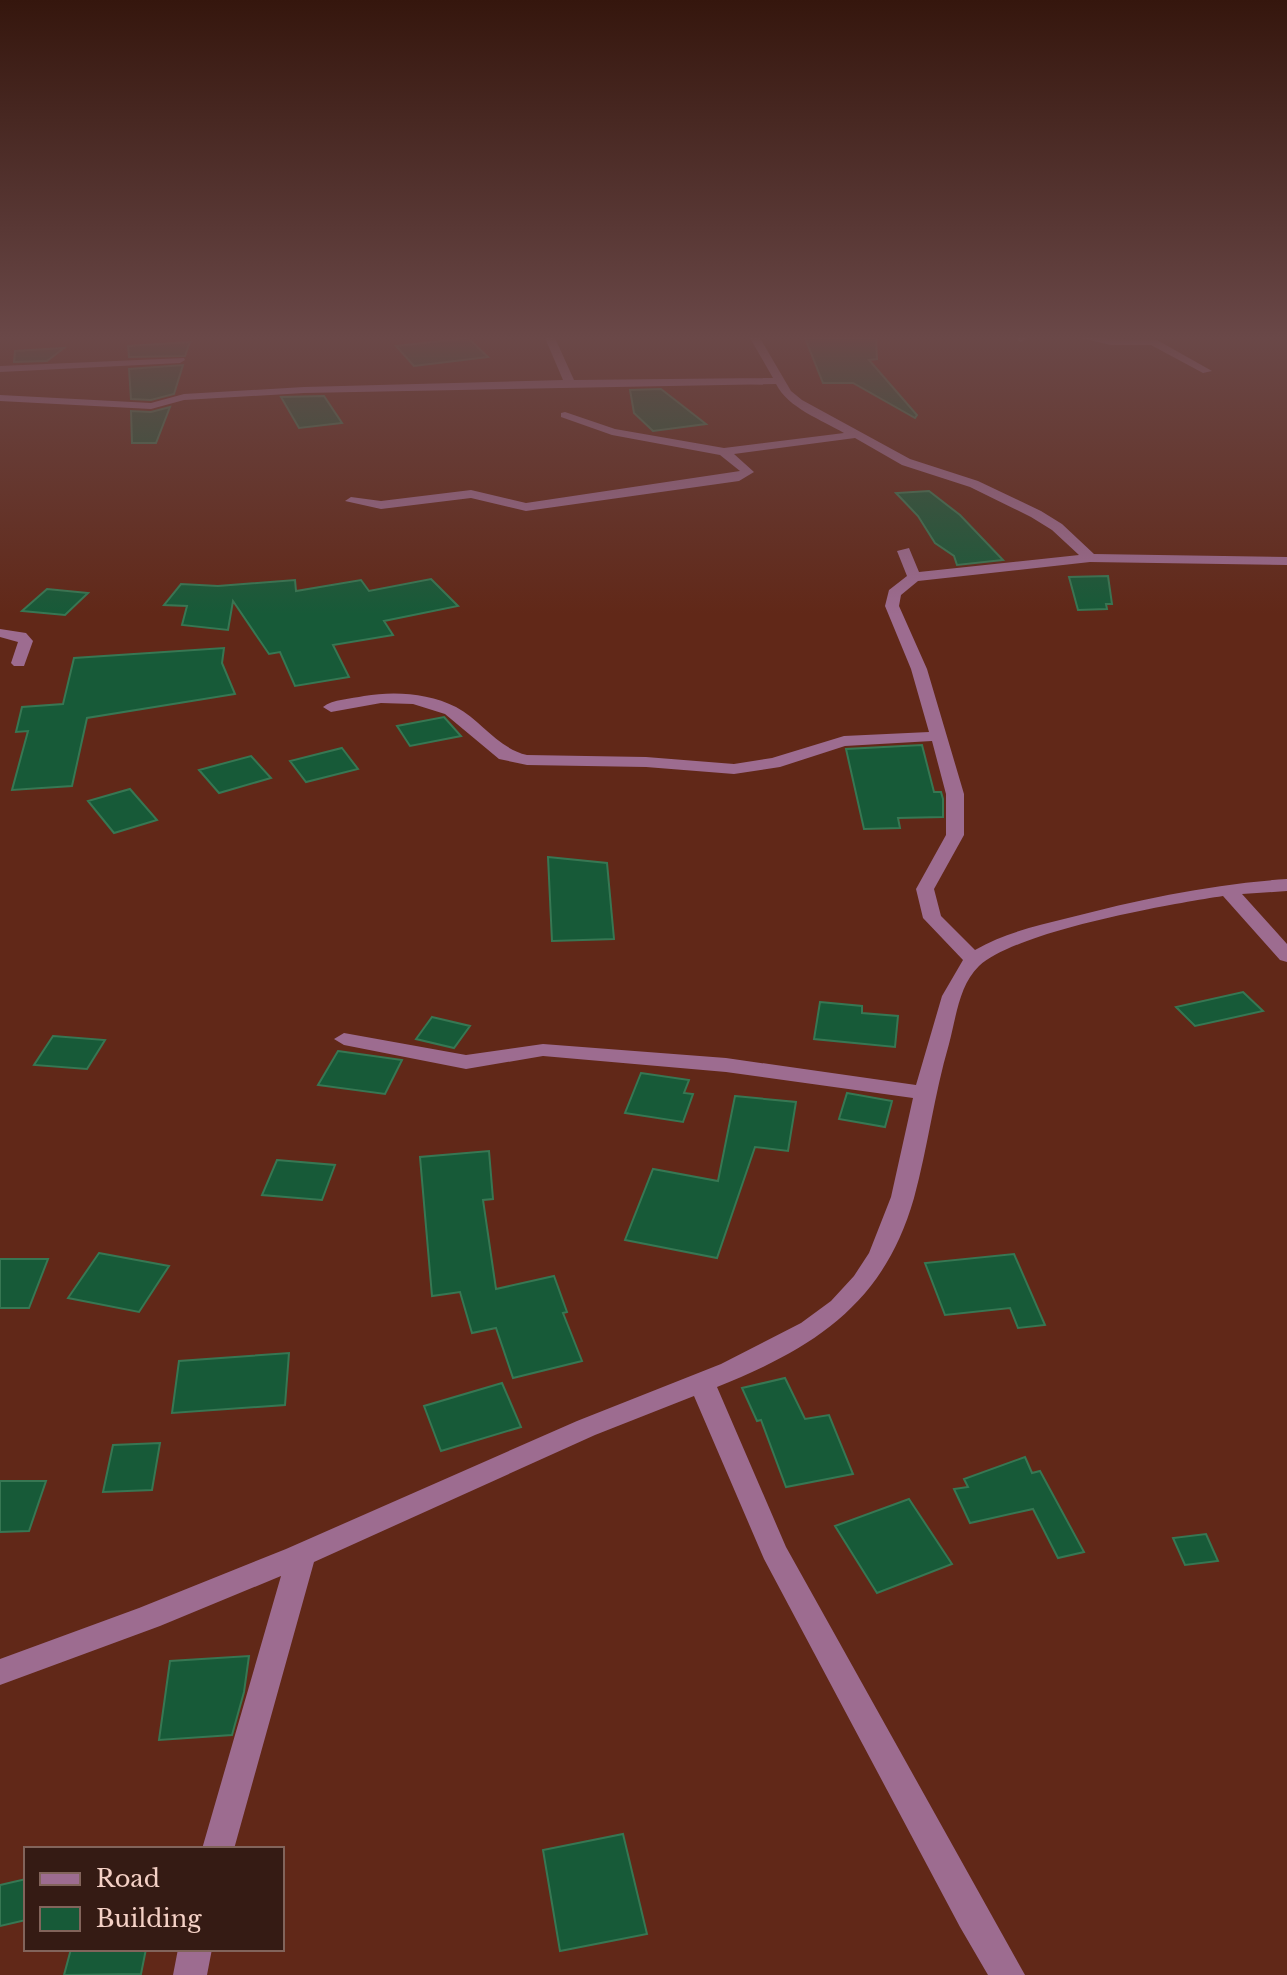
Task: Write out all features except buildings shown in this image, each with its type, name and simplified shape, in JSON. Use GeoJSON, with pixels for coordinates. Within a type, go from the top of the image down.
{"type":"FeatureCollection","features":[{"type":"Feature","properties":{"kind":"street"},"geometry":{"type":"LineString","coordinates":[[607,430],[724,452],[860,434]]}},
{"type":"Feature","properties":{"kind":"street"},"geometry":{"type":"LineString","coordinates":[[853,430],[906,462],[974,484],[1036,514],[1057,527],[1090,558]]}},
{"type":"Feature","properties":{"kind":"street"},"geometry":{"type":"LineString","coordinates":[[351,501],[381,505],[471,494],[526,507],[748,472],[724,452]]}},
{"type":"Feature","properties":{"kind":"street"},"geometry":{"type":"LineString","coordinates":[[904,551],[914,577]]}},
{"type":"Feature","properties":{"kind":"street"},"geometry":{"type":"LineString","coordinates":[[974,960],[932,918],[925,889],[955,835],[955,794],[919,669],[892,606],[894,593],[914,577],[1090,558],[1287,561]]}},
{"type":"Feature","properties":{"kind":"street"},"geometry":{"type":"LineString","coordinates":[[0,633],[21,636],[26,641],[19,663]]}},
{"type":"Feature","properties":{"kind":"street"},"geometry":{"type":"LineString","coordinates":[[331,707],[381,698],[414,699],[451,711],[505,755],[527,760],[646,762],[734,769],[774,763],[844,741],[936,736]]}},
{"type":"Feature","properties":{"kind":"street"},"geometry":{"type":"LineString","coordinates":[[0,1672],[301,1557],[619,1413],[736,1368],[810,1331],[853,1295],[883,1254],[905,1198],[925,1093],[954,988],[974,960],[1020,937],[1120,909],[1228,890],[1287,885]]}},
{"type":"Feature","properties":{"kind":"street"},"geometry":{"type":"LineString","coordinates":[[1228,890],[1287,956]]}},
{"type":"Feature","properties":{"kind":"street"},"geometry":{"type":"LineString","coordinates":[[344,1039],[466,1062],[543,1050],[726,1065],[925,1093]]}},
{"type":"Feature","properties":{"kind":"street"},"geometry":{"type":"LineString","coordinates":[[701,1381],[774,1551],[964,1901],[1008,1975]]}},
{"type":"Feature","properties":{"kind":"street"},"geometry":{"type":"LineString","coordinates":[[219,1847],[301,1557]]}},
{"type":"Feature","properties":{"kind":"street"},"geometry":{"type":"LineString","coordinates":[[190,1975],[195,1951]]}}]}
